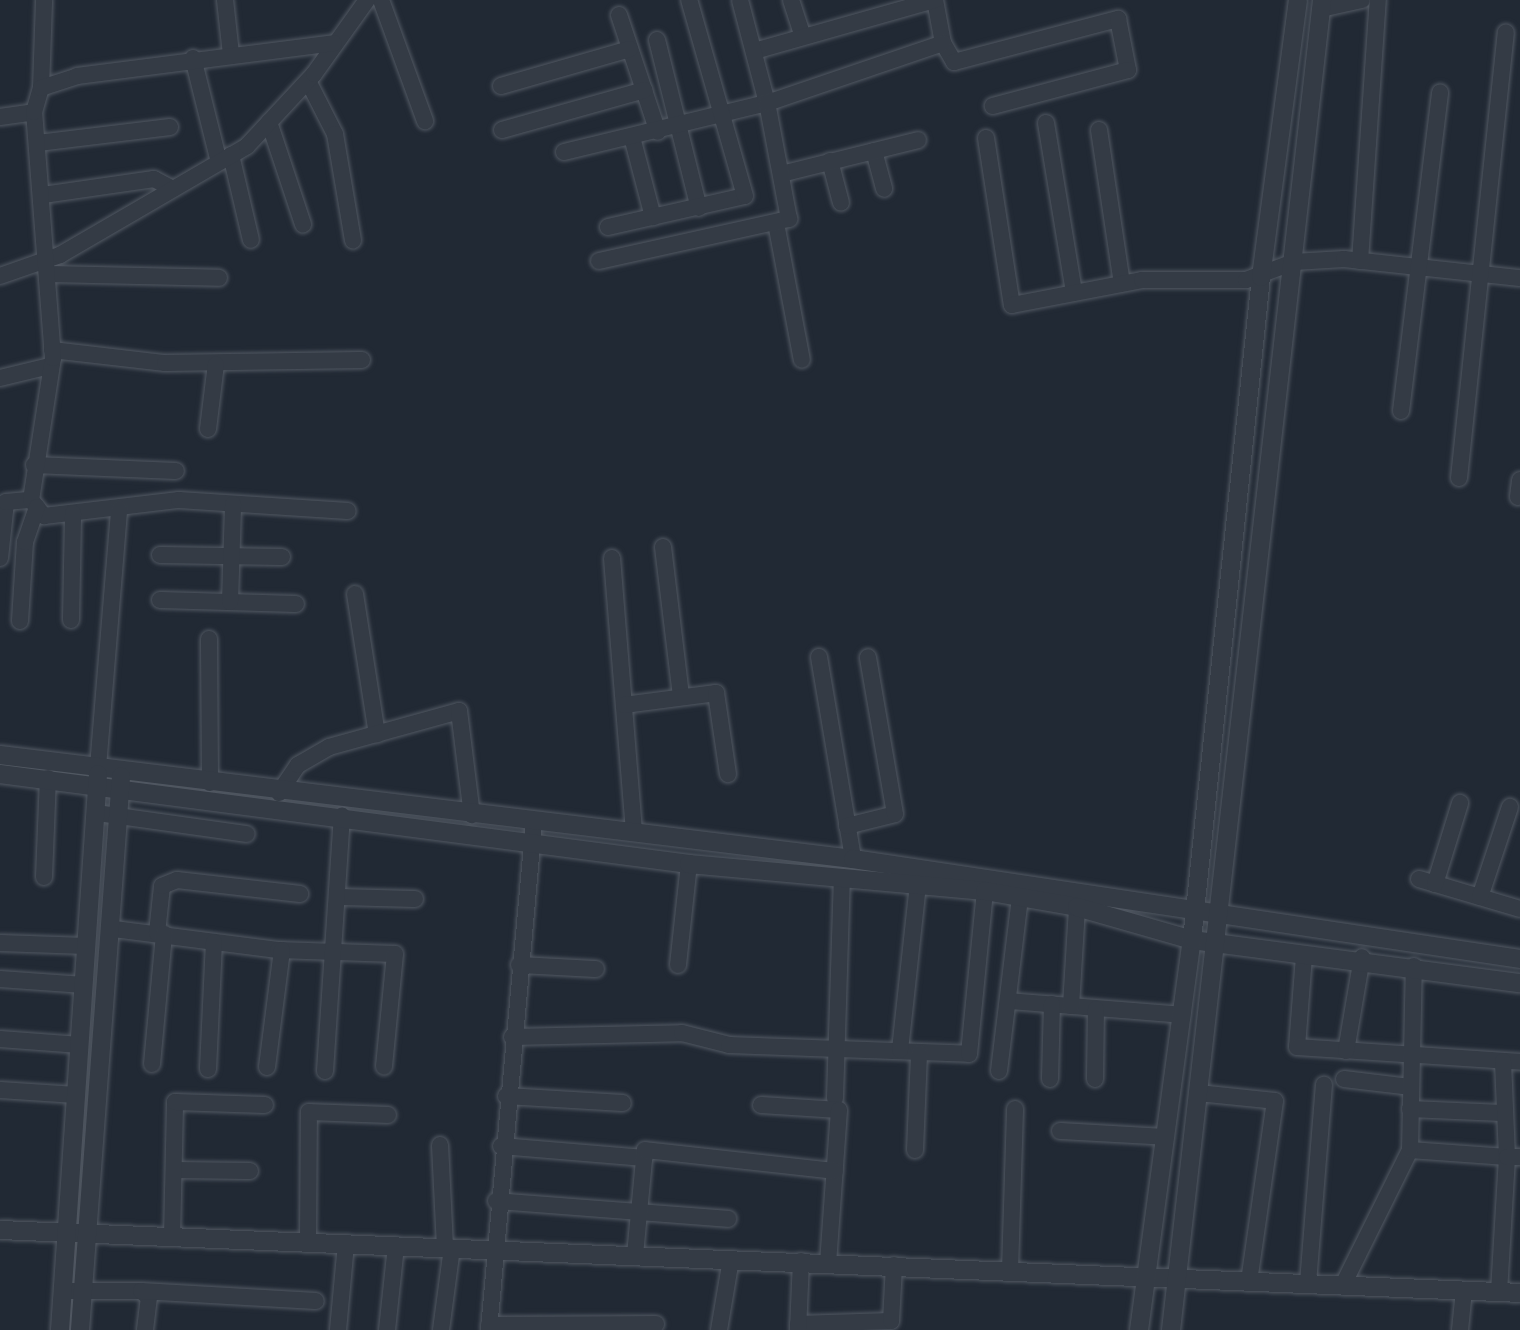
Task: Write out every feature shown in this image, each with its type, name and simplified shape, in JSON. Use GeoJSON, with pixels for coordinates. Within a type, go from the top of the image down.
{"type":"FeatureCollection","features":[{"type":"Feature","properties":{"kind":"street"},"geometry":{"type":"LineString","coordinates":[[20,621],[25,542],[34,504],[34,465],[51,358],[49,266],[34,112],[41,88],[44,0]]}},
{"type":"Feature","properties":{"kind":"street"},"geometry":{"type":"LineString","coordinates":[[225,0],[231,54]]}},
{"type":"Feature","properties":{"kind":"street"},"geometry":{"type":"LineString","coordinates":[[381,0],[425,121]]}},
{"type":"Feature","properties":{"kind":"street"},"geometry":{"type":"LineString","coordinates":[[608,227],[745,196],[728,116],[689,0]]}},
{"type":"Feature","properties":{"kind":"street"},"geometry":{"type":"LineString","coordinates":[[599,261],[776,223],[791,216],[785,173],[767,103],[758,50],[740,0]]}},
{"type":"Feature","properties":{"kind":"street"},"geometry":{"type":"LineString","coordinates":[[791,0],[802,34]]}},
{"type":"Feature","properties":{"kind":"street"},"geometry":{"type":"LineString","coordinates":[[758,50],[802,34],[935,0],[943,43],[954,62],[1118,19],[1128,70],[993,106]]}},
{"type":"Feature","properties":{"kind":"street"},"geometry":{"type":"LineString","coordinates":[[1139,1330],[1192,940],[1261,277],[1298,0]]}},
{"type":"Feature","properties":{"kind":"street"},"geometry":{"type":"LineString","coordinates":[[1171,1330],[1221,914],[1322,5],[1362,0]]}},
{"type":"Feature","properties":{"kind":"street"},"geometry":{"type":"LineString","coordinates":[[1360,261],[1378,0]]}},
{"type":"Feature","properties":{"kind":"street"},"geometry":{"type":"LineString","coordinates":[[49,266],[225,158],[269,122],[308,81],[359,4]]}},
{"type":"Feature","properties":{"kind":"street"},"geometry":{"type":"LineString","coordinates":[[619,15],[658,132]]}},
{"type":"Feature","properties":{"kind":"street"},"geometry":{"type":"LineString","coordinates":[[1459,478],[1506,32]]}},
{"type":"Feature","properties":{"kind":"street"},"geometry":{"type":"LineString","coordinates":[[657,40],[681,126],[699,208]]}},
{"type":"Feature","properties":{"kind":"street"},"geometry":{"type":"LineString","coordinates":[[41,88],[193,58],[334,43]]}},
{"type":"Feature","properties":{"kind":"street"},"geometry":{"type":"LineString","coordinates":[[564,152],[728,116],[943,43]]}},
{"type":"Feature","properties":{"kind":"street"},"geometry":{"type":"LineString","coordinates":[[501,86],[630,49]]}},
{"type":"Feature","properties":{"kind":"street"},"geometry":{"type":"LineString","coordinates":[[193,58],[251,240]]}},
{"type":"Feature","properties":{"kind":"street"},"geometry":{"type":"LineString","coordinates":[[308,81],[335,134],[353,240]]}},
{"type":"Feature","properties":{"kind":"street"},"geometry":{"type":"LineString","coordinates":[[502,130],[644,90]]}},
{"type":"Feature","properties":{"kind":"street"},"geometry":{"type":"LineString","coordinates":[[1401,411],[1440,92]]}},
{"type":"Feature","properties":{"kind":"street"},"geometry":{"type":"LineString","coordinates":[[0,117],[34,112]]}},
{"type":"Feature","properties":{"kind":"street"},"geometry":{"type":"LineString","coordinates":[[269,122],[303,224]]}},
{"type":"Feature","properties":{"kind":"street"},"geometry":{"type":"LineString","coordinates":[[1046,123],[1074,293]]}},
{"type":"Feature","properties":{"kind":"street"},"geometry":{"type":"LineString","coordinates":[[38,143],[170,127]]}},
{"type":"Feature","properties":{"kind":"street"},"geometry":{"type":"LineString","coordinates":[[1099,130],[1122,283]]}},
{"type":"Feature","properties":{"kind":"street"},"geometry":{"type":"LineString","coordinates":[[632,137],[653,217]]}},
{"type":"Feature","properties":{"kind":"street"},"geometry":{"type":"LineString","coordinates":[[986,138],[1012,305],[1122,283],[1261,277],[1294,262],[1360,261],[1520,278]]}},
{"type":"Feature","properties":{"kind":"street"},"geometry":{"type":"LineString","coordinates":[[785,173],[918,140]]}},
{"type":"Feature","properties":{"kind":"street"},"geometry":{"type":"LineString","coordinates":[[874,151],[884,189]]}},
{"type":"Feature","properties":{"kind":"street"},"geometry":{"type":"LineString","coordinates":[[830,161],[841,203]]}},
{"type":"Feature","properties":{"kind":"street"},"geometry":{"type":"LineString","coordinates":[[43,195],[154,179],[173,189]]}},
{"type":"Feature","properties":{"kind":"street"},"geometry":{"type":"LineString","coordinates":[[776,223],[802,360]]}},
{"type":"Feature","properties":{"kind":"street"},"geometry":{"type":"LineString","coordinates":[[0,276],[49,266],[219,278]]}},
{"type":"Feature","properties":{"kind":"street"},"geometry":{"type":"LineString","coordinates":[[0,378],[51,358],[216,364],[362,360]]}},
{"type":"Feature","properties":{"kind":"street"},"geometry":{"type":"LineString","coordinates":[[208,429],[216,364]]}},
{"type":"Feature","properties":{"kind":"street"},"geometry":{"type":"LineString","coordinates":[[34,465],[176,471]]}},
{"type":"Feature","properties":{"kind":"street"},"geometry":{"type":"LineString","coordinates":[[0,558],[3,501],[34,504],[44,516],[179,500],[348,511]]}},
{"type":"Feature","properties":{"kind":"street"},"geometry":{"type":"LineString","coordinates":[[230,602],[233,504]]}},
{"type":"Feature","properties":{"kind":"street"},"geometry":{"type":"LineString","coordinates":[[80,1330],[83,1291],[77,1232],[76,1095],[119,509]]}},
{"type":"Feature","properties":{"kind":"street"},"geometry":{"type":"LineString","coordinates":[[71,620],[73,513]]}},
{"type":"Feature","properties":{"kind":"street"},"geometry":{"type":"LineString","coordinates":[[663,547],[681,695]]}},
{"type":"Feature","properties":{"kind":"street"},"geometry":{"type":"LineString","coordinates":[[160,555],[282,557]]}},
{"type":"Feature","properties":{"kind":"street"},"geometry":{"type":"LineString","coordinates":[[612,558],[634,833]]}},
{"type":"Feature","properties":{"kind":"street"},"geometry":{"type":"LineString","coordinates":[[355,594],[377,734]]}},
{"type":"Feature","properties":{"kind":"street"},"geometry":{"type":"LineString","coordinates":[[160,600],[296,604]]}},
{"type":"Feature","properties":{"kind":"street"},"geometry":{"type":"LineString","coordinates":[[209,639],[210,783]]}},
{"type":"Feature","properties":{"kind":"street"},"geometry":{"type":"LineString","coordinates":[[819,657],[853,859]]}},
{"type":"Feature","properties":{"kind":"street"},"geometry":{"type":"LineString","coordinates":[[847,826],[895,814],[868,657]]}},
{"type":"Feature","properties":{"kind":"street"},"geometry":{"type":"LineString","coordinates":[[624,705],[681,695],[719,696],[728,774]]}},
{"type":"Feature","properties":{"kind":"street"},"geometry":{"type":"LineString","coordinates":[[279,793],[298,765],[377,734],[459,711],[472,815]]}},
{"type":"Feature","properties":{"kind":"street"},"geometry":{"type":"LineString","coordinates":[[0,755],[98,776],[342,816],[532,831],[634,833],[853,859],[1195,907],[1221,914],[1520,959],[1518,982],[1362,957],[1304,956],[1192,940],[1077,907],[985,891],[689,864],[532,831],[472,815],[210,783],[122,779]]}},
{"type":"Feature","properties":{"kind":"street"},"geometry":{"type":"LineString","coordinates":[[0,774],[48,778],[98,776]]}},
{"type":"Feature","properties":{"kind":"street"},"geometry":{"type":"LineString","coordinates":[[44,877],[48,778]]}},
{"type":"Feature","properties":{"kind":"street"},"geometry":{"type":"LineString","coordinates":[[60,1330],[64,1291],[77,1232],[114,929],[122,779]]}},
{"type":"Feature","properties":{"kind":"street"},"geometry":{"type":"LineString","coordinates":[[1460,803],[1427,881],[1520,909]]}},
{"type":"Feature","properties":{"kind":"street"},"geometry":{"type":"LineString","coordinates":[[1480,897],[1510,807]]}},
{"type":"Feature","properties":{"kind":"street"},"geometry":{"type":"LineString","coordinates":[[97,813],[247,834]]}},
{"type":"Feature","properties":{"kind":"street"},"geometry":{"type":"LineString","coordinates":[[325,1071],[338,952],[342,816]]}},
{"type":"Feature","properties":{"kind":"street"},"geometry":{"type":"LineString","coordinates":[[532,831],[491,1250],[489,1327],[656,1324]]}},
{"type":"Feature","properties":{"kind":"street"},"geometry":{"type":"LineString","coordinates":[[678,965],[689,864]]}},
{"type":"Feature","properties":{"kind":"street"},"geometry":{"type":"LineString","coordinates":[[835,1098],[842,877]]}},
{"type":"Feature","properties":{"kind":"street"},"geometry":{"type":"LineString","coordinates":[[152,1064],[162,886],[177,880],[300,894]]}},
{"type":"Feature","properties":{"kind":"street"},"geometry":{"type":"LineString","coordinates":[[900,1050],[918,884]]}},
{"type":"Feature","properties":{"kind":"street"},"geometry":{"type":"LineString","coordinates":[[512,1037],[682,1033],[729,1045],[969,1054],[985,891]]}},
{"type":"Feature","properties":{"kind":"street"},"geometry":{"type":"LineString","coordinates":[[339,897],[415,899]]}},
{"type":"Feature","properties":{"kind":"street"},"geometry":{"type":"LineString","coordinates":[[999,1071],[1020,897]]}},
{"type":"Feature","properties":{"kind":"street"},"geometry":{"type":"LineString","coordinates":[[1071,1006],[1077,907]]}},
{"type":"Feature","properties":{"kind":"street"},"geometry":{"type":"LineString","coordinates":[[114,929],[282,950],[395,954],[384,1066]]}},
{"type":"Feature","properties":{"kind":"street"},"geometry":{"type":"LineString","coordinates":[[208,1069],[214,942]]}},
{"type":"Feature","properties":{"kind":"street"},"geometry":{"type":"LineString","coordinates":[[0,943],[86,946]]}},
{"type":"Feature","properties":{"kind":"street"},"geometry":{"type":"LineString","coordinates":[[267,1067],[282,950]]}},
{"type":"Feature","properties":{"kind":"street"},"geometry":{"type":"LineString","coordinates":[[1304,956],[1297,1047],[1520,1062]]}},
{"type":"Feature","properties":{"kind":"street"},"geometry":{"type":"LineString","coordinates":[[1346,1051],[1362,957]]}},
{"type":"Feature","properties":{"kind":"street"},"geometry":{"type":"LineString","coordinates":[[519,965],[596,969]]}},
{"type":"Feature","properties":{"kind":"street"},"geometry":{"type":"LineString","coordinates":[[1343,1285],[1410,1150],[1414,966]]}},
{"type":"Feature","properties":{"kind":"street"},"geometry":{"type":"LineString","coordinates":[[0,979],[84,985]]}},
{"type":"Feature","properties":{"kind":"street"},"geometry":{"type":"LineString","coordinates":[[1009,1001],[1182,1015]]}},
{"type":"Feature","properties":{"kind":"street"},"geometry":{"type":"LineString","coordinates":[[1050,1079],[1052,1004]]}},
{"type":"Feature","properties":{"kind":"street"},"geometry":{"type":"LineString","coordinates":[[1095,1079],[1096,1009]]}},
{"type":"Feature","properties":{"kind":"street"},"geometry":{"type":"LineString","coordinates":[[0,1039],[80,1045]]}},
{"type":"Feature","properties":{"kind":"street"},"geometry":{"type":"LineString","coordinates":[[915,1150],[919,1053]]}},
{"type":"Feature","properties":{"kind":"street"},"geometry":{"type":"LineString","coordinates":[[1499,1292],[1513,1216],[1513,1157],[1502,1113],[1503,1061]]}},
{"type":"Feature","properties":{"kind":"street"},"geometry":{"type":"LineString","coordinates":[[1344,1079],[1410,1087]]}},
{"type":"Feature","properties":{"kind":"street"},"geometry":{"type":"LineString","coordinates":[[1308,1283],[1324,1085]]}},
{"type":"Feature","properties":{"kind":"street"},"geometry":{"type":"LineString","coordinates":[[0,1090],[76,1095]]}},
{"type":"Feature","properties":{"kind":"street"},"geometry":{"type":"LineString","coordinates":[[1198,1093],[1275,1101],[1249,1281]]}},
{"type":"Feature","properties":{"kind":"street"},"geometry":{"type":"LineString","coordinates":[[506,1096],[623,1103]]}},
{"type":"Feature","properties":{"kind":"street"},"geometry":{"type":"LineString","coordinates":[[172,1237],[175,1102],[265,1105]]}},
{"type":"Feature","properties":{"kind":"street"},"geometry":{"type":"LineString","coordinates":[[761,1105],[839,1110],[828,1262]]}},
{"type":"Feature","properties":{"kind":"street"},"geometry":{"type":"LineString","coordinates":[[1010,1270],[1015,1109]]}},
{"type":"Feature","properties":{"kind":"street"},"geometry":{"type":"LineString","coordinates":[[1410,1109],[1502,1113]]}},
{"type":"Feature","properties":{"kind":"street"},"geometry":{"type":"LineString","coordinates":[[308,1242],[309,1112],[388,1115]]}},
{"type":"Feature","properties":{"kind":"street"},"geometry":{"type":"LineString","coordinates":[[1060,1131],[1166,1137]]}},
{"type":"Feature","properties":{"kind":"street"},"geometry":{"type":"LineString","coordinates":[[440,1145],[448,1248],[441,1330]]}},
{"type":"Feature","properties":{"kind":"street"},"geometry":{"type":"LineString","coordinates":[[501,1146],[644,1158]]}},
{"type":"Feature","properties":{"kind":"street"},"geometry":{"type":"LineString","coordinates":[[635,1255],[645,1150],[835,1171]]}},
{"type":"Feature","properties":{"kind":"street"},"geometry":{"type":"LineString","coordinates":[[1410,1150],[1513,1157]]}},
{"type":"Feature","properties":{"kind":"street"},"geometry":{"type":"LineString","coordinates":[[174,1170],[250,1171]]}},
{"type":"Feature","properties":{"kind":"street"},"geometry":{"type":"LineString","coordinates":[[496,1201],[728,1219]]}},
{"type":"Feature","properties":{"kind":"street"},"geometry":{"type":"LineString","coordinates":[[0,1230],[1520,1293]]}},
{"type":"Feature","properties":{"kind":"street"},"geometry":{"type":"LineString","coordinates":[[338,1330],[346,1244]]}},
{"type":"Feature","properties":{"kind":"street"},"geometry":{"type":"LineString","coordinates":[[387,1330],[396,1246]]}},
{"type":"Feature","properties":{"kind":"street"},"geometry":{"type":"LineString","coordinates":[[719,1330],[731,1259]]}},
{"type":"Feature","properties":{"kind":"street"},"geometry":{"type":"LineString","coordinates":[[801,1261],[798,1327],[891,1321],[894,1265]]}},
{"type":"Feature","properties":{"kind":"street"},"geometry":{"type":"LineString","coordinates":[[1460,1330],[1464,1290]]}},
{"type":"Feature","properties":{"kind":"street"},"geometry":{"type":"LineString","coordinates":[[64,1291],[141,1291],[316,1301]]}},
{"type":"Feature","properties":{"kind":"street"},"geometry":{"type":"LineString","coordinates":[[141,1291],[149,1297],[145,1330]]}}]}
